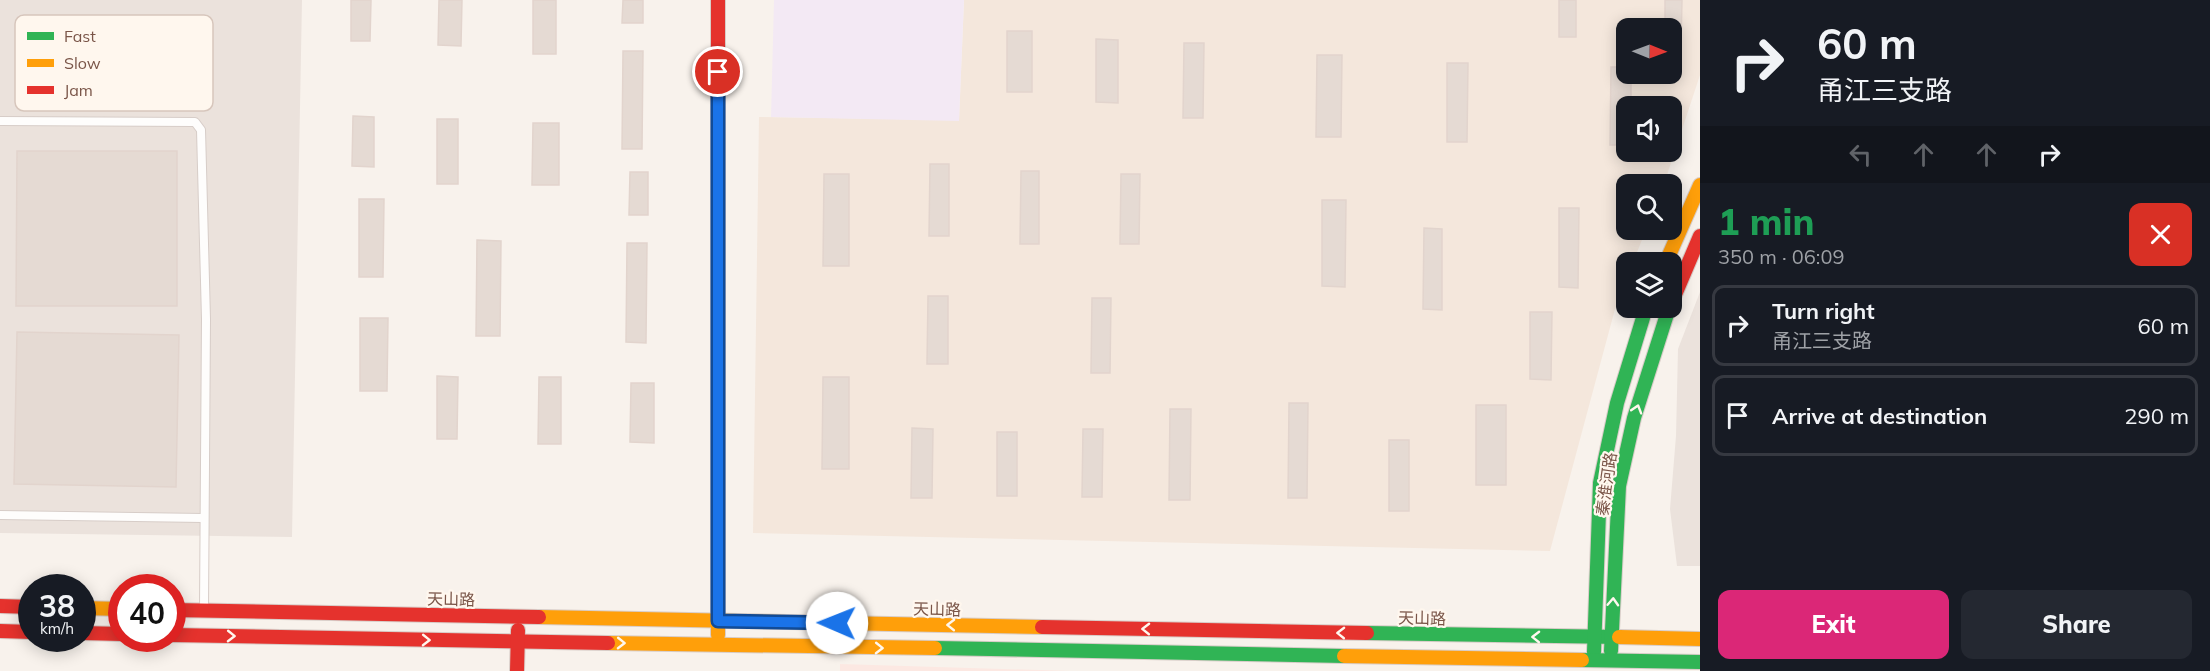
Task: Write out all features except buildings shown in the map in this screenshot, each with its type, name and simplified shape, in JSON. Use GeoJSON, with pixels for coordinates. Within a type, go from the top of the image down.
{"type":"FeatureCollection","features":[{"type":"Feature","properties":{"kind":"street"},"geometry":{"type":"LineString","coordinates":[[718,0],[718,645]]}},
{"type":"Feature","properties":{"kind":"street"},"geometry":{"type":"LineString","coordinates":[[1670,252],[1700,185]]}},
{"type":"Feature","properties":{"kind":"street","name":"秦淮河路"},"geometry":{"type":"LineString","coordinates":[[1682,278],[1700,236]]}},
{"type":"Feature","properties":{"kind":"street","name":"秦淮河路"},"geometry":{"type":"LineString","coordinates":[[1593,665],[1600,483],[1617,403],[1643,318]]}},
{"type":"Feature","properties":{"kind":"street","name":"秦淮河路"},"geometry":{"type":"LineString","coordinates":[[1611,666],[1619,486],[1635,418],[1666,318]]}},
{"type":"Feature","properties":{"kind":"street"},"geometry":{"type":"LineString","coordinates":[[0,606],[18,607]]}},
{"type":"Feature","properties":{"kind":"street","name":"天山路"},"geometry":{"type":"LineString","coordinates":[[186,610],[1700,639]]}},
{"type":"Feature","properties":{"kind":"street"},"geometry":{"type":"LineString","coordinates":[[517,671],[518,617]]}},
{"type":"Feature","properties":{"kind":"street"},"geometry":{"type":"LineString","coordinates":[[0,631],[18,632]]}},
{"type":"Feature","properties":{"kind":"street"},"geometry":{"type":"LineString","coordinates":[[186,635],[1611,666],[1700,662]]}},
{"type":"Feature","properties":{"kind":"lane"},"geometry":{"type":"LineString","coordinates":[[0,122],[195,122],[201,130],[206,319],[204,610]]}},
{"type":"Feature","properties":{"kind":"lane"},"geometry":{"type":"LineString","coordinates":[[0,514],[203,518]]}},
{"type":"Feature","properties":{"kind":"shaded area"},"geometry":{"type":"Polygon","coordinates":[[[0,0],[302,0],[292,537],[0,533],[0,0]]]}},
{"type":"Feature","properties":{"kind":"shaded area"},"geometry":{"type":"Polygon","coordinates":[[[774,0],[964,0],[959,121],[771,117],[774,0]]]}},
{"type":"Feature","properties":{"kind":"shaded area"},"geometry":{"type":"Polygon","coordinates":[[[964,0],[1700,0],[1700,75],[1682,130],[1682,96],[1616,96],[1616,162],[1671,162],[1667,174],[1616,174],[1616,240],[1642,240],[1637,252],[1616,252],[1616,306],[1550,551],[753,533],[759,117],[959,120],[964,0]]]}},
{"type":"Feature","properties":{"kind":"shaded area"},"geometry":{"type":"Polygon","coordinates":[[[1700,292],[1700,566],[1677,566],[1670,509],[1676,436],[1678,349],[1700,292]]]}},
{"type":"Feature","properties":{"kind":"shaded area"},"geometry":{"type":"Polygon","coordinates":[[[840,664],[1070,671],[840,671],[840,664]]]}},
{"type":"Feature","properties":{"kind":"traffic: fast"},"geometry":{"type":"LineString","coordinates":[[1594,652],[1600,483],[1617,403],[1643,318]]}},
{"type":"Feature","properties":{"kind":"traffic: fast"},"geometry":{"type":"LineString","coordinates":[[1611,651],[1619,486],[1634,418],[1666,318]]}},
{"type":"Feature","properties":{"kind":"traffic: fast"},"geometry":{"type":"LineString","coordinates":[[1367,633],[1619,637]]}},
{"type":"Feature","properties":{"kind":"traffic: fast"},"geometry":{"type":"LineString","coordinates":[[935,648],[1344,656]]}},
{"type":"Feature","properties":{"kind":"traffic: fast"},"geometry":{"type":"LineString","coordinates":[[1582,660],[1700,662]]}},
{"type":"Feature","properties":{"kind":"traffic: slow"},"geometry":{"type":"LineString","coordinates":[[1670,252],[1700,185]]}},
{"type":"Feature","properties":{"kind":"traffic: slow"},"geometry":{"type":"LineString","coordinates":[[718,314],[718,635]]}},
{"type":"Feature","properties":{"kind":"traffic: slow"},"geometry":{"type":"LineString","coordinates":[[96,608],[108,609]]}},
{"type":"Feature","properties":{"kind":"traffic: slow"},"geometry":{"type":"LineString","coordinates":[[539,617],[1042,627]]}},
{"type":"Feature","properties":{"kind":"traffic: slow"},"geometry":{"type":"LineString","coordinates":[[1619,637],[1700,639]]}},
{"type":"Feature","properties":{"kind":"traffic: slow"},"geometry":{"type":"LineString","coordinates":[[608,643],[935,648]]}},
{"type":"Feature","properties":{"kind":"traffic: slow"},"geometry":{"type":"LineString","coordinates":[[1344,656],[1582,660]]}},
{"type":"Feature","properties":{"kind":"traffic: jam"},"geometry":{"type":"LineString","coordinates":[[718,0],[718,314]]}},
{"type":"Feature","properties":{"kind":"traffic: jam"},"geometry":{"type":"LineString","coordinates":[[1682,278],[1700,236]]}},
{"type":"Feature","properties":{"kind":"traffic: jam"},"geometry":{"type":"LineString","coordinates":[[0,606],[18,607]]}},
{"type":"Feature","properties":{"kind":"traffic: jam"},"geometry":{"type":"LineString","coordinates":[[186,610],[539,617]]}},
{"type":"Feature","properties":{"kind":"traffic: jam"},"geometry":{"type":"LineString","coordinates":[[1042,627],[1367,633]]}},
{"type":"Feature","properties":{"kind":"traffic: jam"},"geometry":{"type":"LineString","coordinates":[[517,671],[518,630]]}},
{"type":"Feature","properties":{"kind":"traffic: jam"},"geometry":{"type":"LineString","coordinates":[[0,631],[18,632]]}},
{"type":"Feature","properties":{"kind":"traffic: jam"},"geometry":{"type":"LineString","coordinates":[[96,633],[108,634]]}},
{"type":"Feature","properties":{"kind":"traffic: jam"},"geometry":{"type":"LineString","coordinates":[[186,635],[608,643]]}},
{"type":"Feature","properties":{"kind":"route"},"geometry":{"type":"LineString","coordinates":[[718,72],[718,621],[837,623]]}}]}
